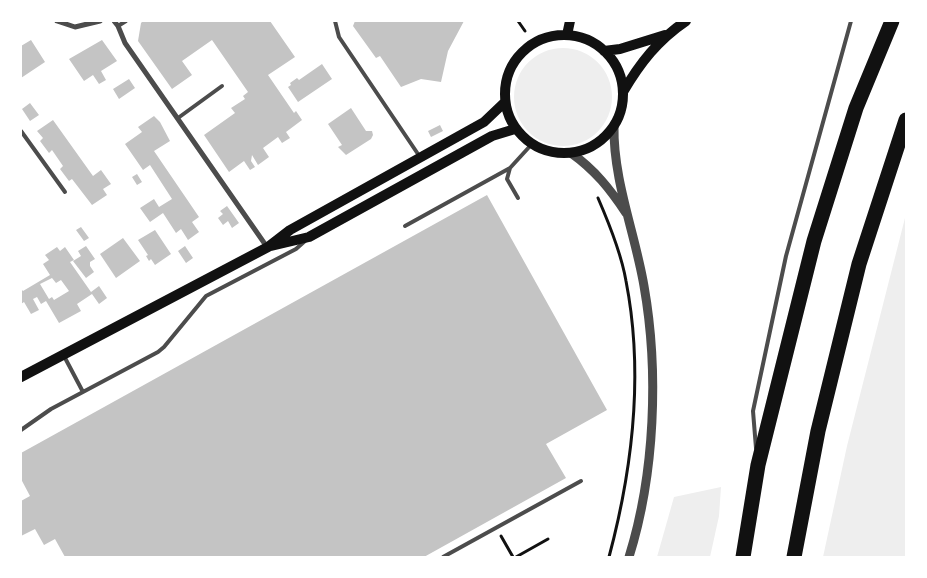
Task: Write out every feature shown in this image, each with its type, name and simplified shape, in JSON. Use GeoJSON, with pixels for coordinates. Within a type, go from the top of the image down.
{"type":"FeatureCollection","features":[{"type":"Feature","properties":{"kind":"highway"},"geometry":{"type":"LineString","coordinates":[[743,557],[758,465],[814,241],[856,108],[892,21]]}},
{"type":"Feature","properties":{"kind":"highway"},"geometry":{"type":"LineString","coordinates":[[794,557],[818,431],[859,264],[906,120]]}},
{"type":"Feature","properties":{"kind":"main road"},"geometry":{"type":"LineString","coordinates":[[567,35],[570,21]]}},
{"type":"Feature","properties":{"kind":"main road"},"geometry":{"type":"LineString","coordinates":[[604,51],[620,49],[666,34],[686,21]]}},
{"type":"Feature","properties":{"kind":"main road"},"geometry":{"type":"LineString","coordinates":[[623,92],[637,68],[666,34]]}},
{"type":"Feature","properties":{"kind":"main road"},"geometry":{"type":"LineString","coordinates":[[567,35],[588,40],[604,51],[619,71],[623,92],[621,112],[614,126],[595,145],[571,154],[546,151],[531,144],[515,129],[505,102],[505,87],[509,72],[520,54],[541,40],[567,35]]}},
{"type":"Feature","properties":{"kind":"main road"},"geometry":{"type":"LineString","coordinates":[[21,377],[268,247],[290,230],[484,122],[505,102]]}},
{"type":"Feature","properties":{"kind":"main road"},"geometry":{"type":"LineString","coordinates":[[268,247],[309,237],[492,136],[515,129]]}},
{"type":"Feature","properties":{"kind":"street"},"geometry":{"type":"LineString","coordinates":[[57,21],[76,27],[100,21]]}},
{"type":"Feature","properties":{"kind":"street"},"geometry":{"type":"LineString","coordinates":[[114,21],[125,42],[268,247]]}},
{"type":"Feature","properties":{"kind":"street"},"geometry":{"type":"LineString","coordinates":[[614,126],[616,166],[644,287],[651,346],[651,426],[642,502],[629,557]]}},
{"type":"Feature","properties":{"kind":"street"},"geometry":{"type":"LineString","coordinates":[[571,154],[610,188],[629,218]]}},
{"type":"Feature","properties":{"kind":"lane"},"geometry":{"type":"LineString","coordinates":[[118,26],[126,21]]}},
{"type":"Feature","properties":{"kind":"lane"},"geometry":{"type":"LineString","coordinates":[[335,21],[339,37],[420,157]]}},
{"type":"Feature","properties":{"kind":"lane"},"geometry":{"type":"LineString","coordinates":[[758,465],[753,411],[786,256],[851,21]]}},
{"type":"Feature","properties":{"kind":"lane"},"geometry":{"type":"LineString","coordinates":[[178,118],[222,86]]}},
{"type":"Feature","properties":{"kind":"lane"},"geometry":{"type":"LineString","coordinates":[[21,131],[65,192]]}},
{"type":"Feature","properties":{"kind":"lane"},"geometry":{"type":"LineString","coordinates":[[405,226],[510,168],[531,144]]}},
{"type":"Feature","properties":{"kind":"lane"},"geometry":{"type":"LineString","coordinates":[[510,168],[507,179],[518,198]]}},
{"type":"Feature","properties":{"kind":"lane"},"geometry":{"type":"LineString","coordinates":[[21,430],[51,409],[164,347],[206,296],[296,249],[309,237]]}},
{"type":"Feature","properties":{"kind":"lane"},"geometry":{"type":"LineString","coordinates":[[63,355],[83,392]]}},
{"type":"Feature","properties":{"kind":"lane"},"geometry":{"type":"LineString","coordinates":[[443,557],[581,481]]}},
{"type":"Feature","properties":{"kind":"path"},"geometry":{"type":"LineString","coordinates":[[518,21],[525,31]]}},
{"type":"Feature","properties":{"kind":"path"},"geometry":{"type":"LineString","coordinates":[[594,190],[599,199],[626,279],[633,328],[636,404],[629,474],[610,557]]}},
{"type":"Feature","properties":{"kind":"path"},"geometry":{"type":"LineString","coordinates":[[497,527],[515,557],[548,539]]}},
{"type":"Feature","properties":{"kind":"shaded area"},"geometry":{"type":"Polygon","coordinates":[[[563,48],[582,51],[598,62],[609,78],[612,97],[609,116],[598,132],[582,143],[563,146],[544,143],[528,132],[517,116],[514,97],[517,78],[528,62],[544,51],[563,48]]]}},
{"type":"Feature","properties":{"kind":"shaded area"},"geometry":{"type":"Polygon","coordinates":[[[906,214],[906,557],[823,557],[847,446],[906,214]]]}},
{"type":"Feature","properties":{"kind":"shaded area"},"geometry":{"type":"Polygon","coordinates":[[[721,487],[719,516],[710,557],[657,557],[674,497],[721,487]]]}},
{"type":"Feature","properties":{"kind":"building"},"geometry":{"type":"Polygon","coordinates":[[[143,21],[270,21],[295,57],[268,75],[294,113],[296,111],[302,120],[286,132],[290,138],[282,143],[278,137],[263,148],[269,157],[258,165],[252,155],[251,161],[255,167],[250,170],[244,161],[229,172],[204,135],[235,113],[231,108],[245,99],[243,96],[248,92],[212,40],[182,61],[192,75],[172,89],[138,41],[143,21]]]}},
{"type":"Feature","properties":{"kind":"building"},"geometry":{"type":"Polygon","coordinates":[[[355,21],[464,21],[448,51],[441,82],[421,79],[401,87],[380,56],[376,58],[353,26],[355,21]]]}},
{"type":"Feature","properties":{"kind":"building"},"geometry":{"type":"Polygon","coordinates":[[[31,40],[45,62],[21,78],[21,46],[31,40]]]}},
{"type":"Feature","properties":{"kind":"building"},"geometry":{"type":"Polygon","coordinates":[[[102,40],[117,61],[101,71],[106,80],[99,84],[93,75],[84,81],[69,59],[102,40]]]}},
{"type":"Feature","properties":{"kind":"building"},"geometry":{"type":"Polygon","coordinates":[[[322,64],[332,79],[298,102],[288,87],[291,85],[290,83],[297,78],[299,80],[322,64]]]}},
{"type":"Feature","properties":{"kind":"building"},"geometry":{"type":"Polygon","coordinates":[[[129,79],[135,88],[119,99],[113,89],[129,79]]]}},
{"type":"Feature","properties":{"kind":"building"},"geometry":{"type":"Polygon","coordinates":[[[30,103],[39,115],[30,121],[22,109],[30,103]]]}},
{"type":"Feature","properties":{"kind":"building"},"geometry":{"type":"Polygon","coordinates":[[[351,108],[366,131],[372,131],[373,135],[371,139],[346,155],[338,147],[342,145],[328,124],[351,108]]]}},
{"type":"Feature","properties":{"kind":"building"},"geometry":{"type":"Polygon","coordinates":[[[154,116],[160,122],[170,141],[154,151],[199,217],[192,222],[199,232],[188,240],[181,229],[176,233],[163,213],[150,222],[140,208],[154,199],[159,207],[172,199],[150,165],[143,170],[125,144],[142,132],[138,127],[154,116]]]}},
{"type":"Feature","properties":{"kind":"building"},"geometry":{"type":"Polygon","coordinates":[[[53,120],[93,176],[101,170],[111,184],[103,189],[107,195],[92,205],[72,179],[69,181],[60,169],[63,166],[52,150],[49,153],[40,141],[43,138],[37,131],[53,120]]]}},
{"type":"Feature","properties":{"kind":"building"},"geometry":{"type":"Polygon","coordinates":[[[440,125],[443,131],[431,137],[428,131],[440,125]]]}},
{"type":"Feature","properties":{"kind":"building"},"geometry":{"type":"Polygon","coordinates":[[[137,174],[142,182],[137,185],[132,177],[137,174]]]}},
{"type":"Feature","properties":{"kind":"building"},"geometry":{"type":"Polygon","coordinates":[[[487,195],[607,410],[546,444],[566,478],[424,557],[65,557],[55,539],[44,545],[35,529],[21,536],[21,501],[30,496],[21,479],[21,453],[487,195]]]}},
{"type":"Feature","properties":{"kind":"building"},"geometry":{"type":"Polygon","coordinates":[[[227,206],[239,223],[232,228],[228,221],[223,225],[218,218],[223,214],[220,211],[227,206]]]}},
{"type":"Feature","properties":{"kind":"building"},"geometry":{"type":"Polygon","coordinates":[[[81,227],[89,238],[84,241],[76,230],[81,227]]]}},
{"type":"Feature","properties":{"kind":"building"},"geometry":{"type":"Polygon","coordinates":[[[155,230],[171,254],[155,265],[151,259],[149,261],[146,256],[148,255],[138,240],[155,230]]]}},
{"type":"Feature","properties":{"kind":"building"},"geometry":{"type":"Polygon","coordinates":[[[123,238],[140,261],[116,278],[100,254],[123,238]]]}},
{"type":"Feature","properties":{"kind":"building"},"geometry":{"type":"Polygon","coordinates":[[[86,246],[95,259],[90,262],[94,272],[86,278],[73,261],[81,256],[78,251],[86,246]]]}},
{"type":"Feature","properties":{"kind":"building"},"geometry":{"type":"Polygon","coordinates":[[[185,246],[193,258],[186,263],[178,251],[185,246]]]}},
{"type":"Feature","properties":{"kind":"building"},"geometry":{"type":"Polygon","coordinates":[[[57,247],[60,251],[65,247],[74,260],[70,262],[91,292],[99,286],[107,298],[99,304],[92,294],[77,304],[81,311],[59,323],[46,301],[41,304],[37,297],[33,299],[39,310],[31,314],[24,302],[21,304],[21,289],[23,291],[50,275],[43,264],[49,260],[45,255],[57,247]],[[52,278],[40,284],[49,299],[52,297],[54,300],[69,291],[61,280],[56,283],[52,278]]]}}]}
